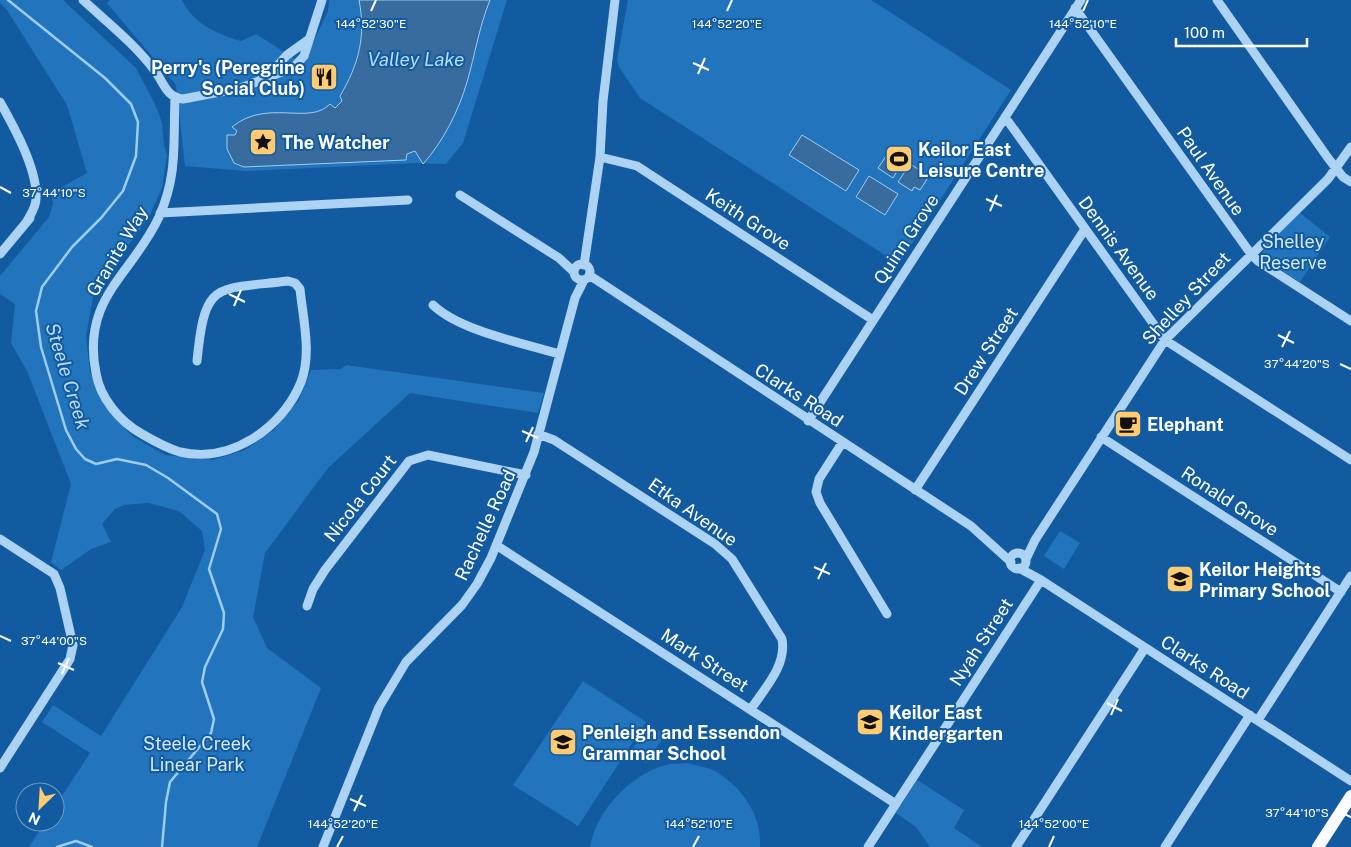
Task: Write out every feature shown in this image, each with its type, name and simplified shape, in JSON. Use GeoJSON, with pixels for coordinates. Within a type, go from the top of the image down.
{"type":"FeatureCollection","features":[{"type":"Feature","properties":{"kind":"main road"},"geometry":{"type":"LineString","coordinates":[[1318,847],[1351,796]]}},
{"type":"Feature","properties":{"kind":"street"},"geometry":{"type":"LineString","coordinates":[[83,0],[131,44],[155,71],[168,93],[175,98],[183,99],[226,92],[268,76],[283,73],[296,66],[304,56],[322,0]]}},
{"type":"Feature","properties":{"kind":"street","name":"Rachelle Road"},"geometry":{"type":"LineString","coordinates":[[323,847],[380,707],[391,685],[406,662],[462,605],[478,584],[526,475],[581,272],[600,157],[603,101],[616,0]]}},
{"type":"Feature","properties":{"kind":"street"},"geometry":{"type":"LineString","coordinates":[[1217,0],[1336,168],[1351,182]]}},
{"type":"Feature","properties":{"kind":"street","name":"Quinn Grove"},"geometry":{"type":"LineString","coordinates":[[808,421],[1078,4]]}},
{"type":"Feature","properties":{"kind":"street","name":"Paul Avenue"},"geometry":{"type":"LineString","coordinates":[[1078,4],[1251,254],[1258,261],[1351,321]]}},
{"type":"Feature","properties":{"kind":"street"},"geometry":{"type":"LineString","coordinates":[[268,76],[287,55],[308,40]]}},
{"type":"Feature","properties":{"kind":"street","name":"Granite Way"},"geometry":{"type":"LineString","coordinates":[[175,98],[175,162],[169,189],[160,213],[144,242],[109,292],[96,318],[92,343],[96,374],[105,398],[132,429],[160,444],[181,452],[228,450],[252,440],[275,423],[291,404],[301,382],[307,360],[300,289],[296,283],[288,281],[224,288],[213,296],[205,309],[200,324],[197,361]]}},
{"type":"Feature","properties":{"kind":"street"},"geometry":{"type":"LineString","coordinates":[[0,102],[15,128],[41,195],[40,206],[0,254]]}},
{"type":"Feature","properties":{"kind":"street","name":"Dennis Avenue"},"geometry":{"type":"LineString","coordinates":[[1005,117],[1165,340],[1351,460]]}},
{"type":"Feature","properties":{"kind":"street","name":"Shelley Street"},"geometry":{"type":"LineString","coordinates":[[1021,559],[1165,340],[1327,180],[1351,148]]}},
{"type":"Feature","properties":{"kind":"street","name":"Keith Grove"},"geometry":{"type":"LineString","coordinates":[[600,157],[637,166],[873,320]]}},
{"type":"Feature","properties":{"kind":"street","name":"Clarks Road"},"geometry":{"type":"LineString","coordinates":[[460,195],[971,526],[1011,562],[1015,568],[1021,559]]}},
{"type":"Feature","properties":{"kind":"street"},"geometry":{"type":"LineString","coordinates":[[160,213],[408,200]]}},
{"type":"Feature","properties":{"kind":"street","name":"Drew Street"},"geometry":{"type":"LineString","coordinates":[[915,490],[1085,229]]}},
{"type":"Feature","properties":{"kind":"street"},"geometry":{"type":"LineString","coordinates":[[433,305],[451,319],[559,354]]}},
{"type":"Feature","properties":{"kind":"street","name":"Etka Avenue"},"geometry":{"type":"LineString","coordinates":[[538,434],[554,440],[715,544],[732,558],[782,639],[784,651],[782,661],[752,709]]}},
{"type":"Feature","properties":{"kind":"street","name":"Ronald Grove"},"geometry":{"type":"LineString","coordinates":[[1101,437],[1341,592]]}},
{"type":"Feature","properties":{"kind":"street"},"geometry":{"type":"LineString","coordinates":[[842,443],[819,479],[816,492],[820,503],[887,614]]}},
{"type":"Feature","properties":{"kind":"street","name":"Nicola Court"},"geometry":{"type":"LineString","coordinates":[[307,606],[313,588],[325,570],[409,461],[428,455],[526,475]]}},
{"type":"Feature","properties":{"kind":"street"},"geometry":{"type":"LineString","coordinates":[[0,539],[54,574],[60,588],[73,645],[70,659],[0,768]]}},
{"type":"Feature","properties":{"kind":"street","name":"Clarks Road"},"geometry":{"type":"LineString","coordinates":[[990,542],[1021,559],[1041,580],[1351,781]]}},
{"type":"Feature","properties":{"kind":"street","name":"Mark Street"},"geometry":{"type":"LineString","coordinates":[[496,545],[896,804]]}},
{"type":"Feature","properties":{"kind":"street"},"geometry":{"type":"LineString","coordinates":[[1165,847],[1351,576]]}},
{"type":"Feature","properties":{"kind":"street","name":"Nyah Street"},"geometry":{"type":"LineString","coordinates":[[868,847],[1041,580]]}},
{"type":"Feature","properties":{"kind":"street"},"geometry":{"type":"LineString","coordinates":[[1016,847],[1145,648]]}},
{"type":"Feature","properties":{"kind":"green space","name":"Steele Creek Linear Park"},"geometry":{"type":"Polygon","coordinates":[[[0,0],[63,0],[136,68],[156,106],[162,123],[164,146],[167,155],[162,188],[149,217],[94,292],[86,336],[90,372],[105,406],[132,436],[165,455],[213,460],[245,450],[274,430],[299,400],[311,370],[341,369],[346,365],[544,393],[538,413],[410,393],[328,468],[265,553],[253,617],[267,648],[321,688],[257,847],[29,847],[39,832],[65,832],[65,792],[90,753],[42,722],[53,705],[101,736],[182,607],[205,550],[202,531],[179,511],[148,503],[124,505],[115,509],[102,524],[111,542],[91,549],[61,570],[51,562],[71,484],[27,371],[11,343],[15,304],[0,294],[0,276],[49,217],[53,204],[51,193],[87,173],[67,105],[7,10],[0,3],[0,0]]]}},
{"type":"Feature","properties":{"kind":"green space"},"geometry":{"type":"Polygon","coordinates":[[[110,0],[182,0],[193,16],[207,27],[241,41],[256,34],[303,64],[328,11],[329,0],[507,0],[463,143],[446,164],[417,163],[246,171],[185,166],[176,85],[107,3],[110,0]]]}},
{"type":"Feature","properties":{"kind":"green space"},"geometry":{"type":"Polygon","coordinates":[[[628,0],[871,0],[1011,90],[899,264],[640,98],[619,67],[617,60],[628,0]]]}},
{"type":"Feature","properties":{"kind":"green space","name":"Shelley Reserve"},"geometry":{"type":"Polygon","coordinates":[[[1299,212],[1330,237],[1300,282],[1265,260],[1262,254],[1265,247],[1299,212]]]}},
{"type":"Feature","properties":{"kind":"green space"},"geometry":{"type":"Polygon","coordinates":[[[1060,531],[1080,543],[1064,569],[1044,556],[1060,531]]]}},
{"type":"Feature","properties":{"kind":"green space"},"geometry":{"type":"Polygon","coordinates":[[[583,681],[646,722],[578,826],[513,785],[583,681]]]}},
{"type":"Feature","properties":{"kind":"green space"},"geometry":{"type":"Polygon","coordinates":[[[649,724],[665,735],[646,763],[630,753],[649,724]]]}},
{"type":"Feature","properties":{"kind":"green space"},"geometry":{"type":"Polygon","coordinates":[[[688,763],[715,771],[734,785],[742,794],[754,813],[758,824],[760,847],[590,847],[599,820],[627,786],[639,777],[665,765],[688,763]]]}},
{"type":"Feature","properties":{"kind":"green space"},"geometry":{"type":"Polygon","coordinates":[[[917,780],[964,810],[954,828],[982,847],[930,847],[916,827],[896,813],[917,780]]]}},
{"type":"Feature","properties":{"kind":"water","name":"Valley Lake"},"geometry":{"type":"Polygon","coordinates":[[[359,0],[490,0],[460,104],[444,136],[430,155],[423,164],[415,151],[407,154],[406,160],[244,167],[234,163],[227,149],[227,135],[235,135],[237,131],[232,127],[245,119],[259,114],[311,113],[321,110],[330,104],[335,108],[342,101],[340,96],[352,73],[359,50],[362,26],[359,0]]]}},
{"type":"Feature","properties":{"kind":"water"},"geometry":{"type":"Polygon","coordinates":[[[802,135],[859,170],[846,191],[789,155],[802,135]]]}},
{"type":"Feature","properties":{"kind":"water"},"geometry":{"type":"Polygon","coordinates":[[[889,152],[903,161],[893,178],[878,168],[889,152]]]}},
{"type":"Feature","properties":{"kind":"water"},"geometry":{"type":"Polygon","coordinates":[[[910,164],[929,176],[920,190],[914,187],[912,191],[898,182],[910,164]]]}},
{"type":"Feature","properties":{"kind":"water"},"geometry":{"type":"Polygon","coordinates":[[[869,176],[898,194],[885,215],[856,197],[869,176]]]}},
{"type":"Feature","properties":{"kind":"waterway","name":"Steele Creek"},"geometry":{"type":"LineString","coordinates":[[8,0],[105,78],[131,104],[138,122],[136,156],[123,191],[101,218],[72,247],[42,287],[36,311],[41,347],[66,430],[76,449],[85,459],[96,464],[117,459],[146,465],[168,478],[217,514],[221,529],[209,569],[224,613],[223,629],[205,667],[202,682],[214,719],[211,733],[170,782],[166,802],[162,847]]}},
{"type":"Feature","properties":{"kind":"waterway","name":"Steele Creek"},"geometry":{"type":"LineString","coordinates":[[57,847],[76,841],[92,847]]}},
{"type":"Feature","properties":{"kind":"place","name":"Perry's (Peregrine Social Club)"},"geometry":{"type":"Point","coordinates":[324,77]}},
{"type":"Feature","properties":{"kind":"place","name":"The Watcher"},"geometry":{"type":"Point","coordinates":[263,142]}},
{"type":"Feature","properties":{"kind":"place","name":"Keilor East Leisure Centre"},"geometry":{"type":"Point","coordinates":[899,159]}},
{"type":"Feature","properties":{"kind":"place","name":"Elephant"},"geometry":{"type":"Point","coordinates":[1128,424]}},
{"type":"Feature","properties":{"kind":"place","name":"Keilor Heights Primary School"},"geometry":{"type":"Point","coordinates":[1180,579]}},
{"type":"Feature","properties":{"kind":"place","name":"Keilor East Kindergarten"},"geometry":{"type":"Point","coordinates":[870,722]}},
{"type":"Feature","properties":{"kind":"place","name":"Penleigh and Essendon Grammar School"},"geometry":{"type":"Point","coordinates":[563,742]}}]}
